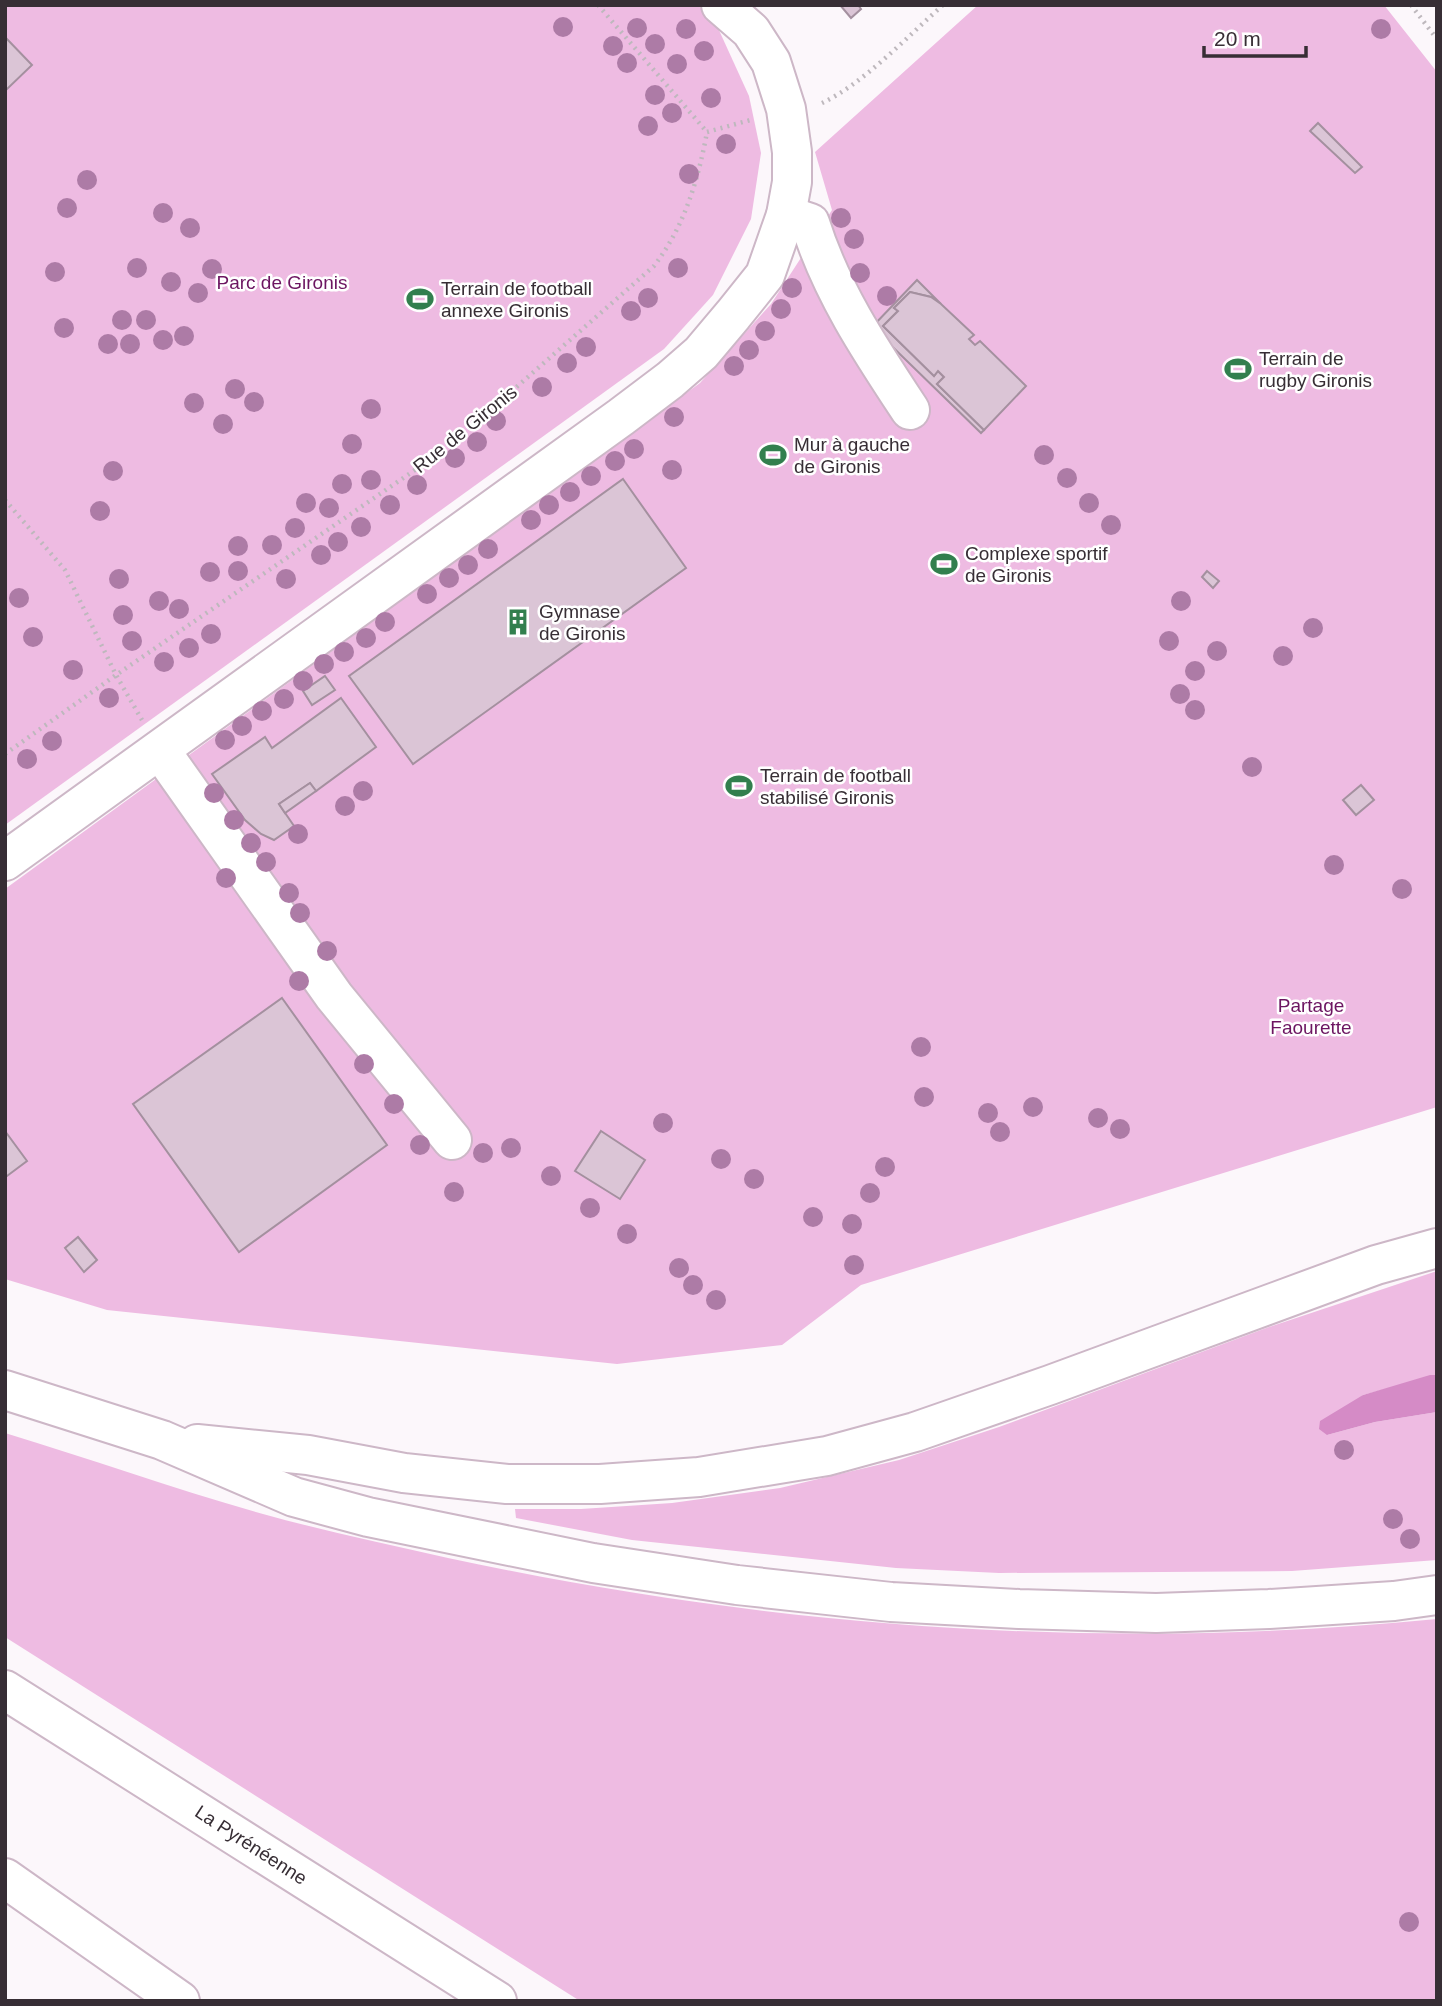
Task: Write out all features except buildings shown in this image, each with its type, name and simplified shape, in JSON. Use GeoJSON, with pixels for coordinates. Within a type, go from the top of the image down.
{"type":"FeatureCollection","features":[{"type":"Feature","properties":{"kind":"main road"},"geometry":{"type":"LineString","coordinates":[[5,861],[650,395],[701,353],[733,315],[765,275],[786,215],[792,182],[792,152],[782,97],[771,62],[751,31],[719,5]]}},
{"type":"Feature","properties":{"kind":"main road"},"geometry":{"type":"LineString","coordinates":[[719,5],[755,80],[773,156],[769,220],[758,256],[733,315]]}},
{"type":"Feature","properties":{"kind":"main road"},"geometry":{"type":"LineString","coordinates":[[786,215],[810,223],[818,247],[861,335],[911,410]]}},
{"type":"Feature","properties":{"kind":"main road"},"geometry":{"type":"LineString","coordinates":[[160,750],[334,996],[452,1140]]}},
{"type":"Feature","properties":{"kind":"main road"},"geometry":{"type":"LineString","coordinates":[[162,1440],[308,1455],[404,1473],[507,1484],[600,1484],[699,1477],[827,1456],[915,1432],[1377,1265],[1437,1248]]}},
{"type":"Feature","properties":{"kind":"main road"},"geometry":{"type":"LineString","coordinates":[[5,1390],[162,1440],[294,1497],[368,1517],[593,1563],[737,1585],[891,1602],[1156,1613],[1394,1601],[1437,1595]]}},
{"type":"Feature","properties":{"kind":"main road","name":"La Pyrénéenne"},"geometry":{"type":"LineString","coordinates":[[5,1690],[497,2001]]}},
{"type":"Feature","properties":{"kind":"main road"},"geometry":{"type":"LineString","coordinates":[[5,1878],[180,2001]]}},
{"type":"Feature","properties":{"kind":"path"},"geometry":{"type":"LineString","coordinates":[[598,5],[708,132],[758,118]]}},
{"type":"Feature","properties":{"kind":"path"},"geometry":{"type":"LineString","coordinates":[[819,104],[832,98],[867,72],[943,5]]}},
{"type":"Feature","properties":{"kind":"path"},"geometry":{"type":"LineString","coordinates":[[1411,5],[1437,39]]}},
{"type":"Feature","properties":{"kind":"path","name":"Rue de Gironis"},"geometry":{"type":"LineString","coordinates":[[5,754],[428,461],[654,266],[671,243],[684,215],[701,167],[708,132]]}},
{"type":"Feature","properties":{"kind":"path"},"geometry":{"type":"LineString","coordinates":[[5,500],[65,570],[116,675],[160,750]]}},
{"type":"Feature","properties":{"kind":"green space","name":"Parc de Gironis"},"geometry":{"type":"Polygon","coordinates":[[[5,5],[698,5],[718,28],[749,96],[761,153],[751,219],[713,295],[664,349],[5,825],[5,5]]]}},
{"type":"Feature","properties":{"kind":"green space","name":"Complexe sportif de Gironis"},"geometry":{"type":"Polygon","coordinates":[[[978,5],[1384,5],[1437,72],[1437,1107],[861,1285],[782,1345],[617,1364],[107,1310],[5,1279],[5,889],[700,383],[771,304],[832,210],[815,152],[978,5]]]}},
{"type":"Feature","properties":{"kind":"green space"},"geometry":{"type":"Polygon","coordinates":[[[1437,1271],[1437,1375],[1363,1395],[1327,1435],[1375,1422],[1437,1412],[1437,1560],[1292,1571],[999,1573],[896,1568],[632,1540],[516,1518],[515,1509],[581,1509],[672,1503],[780,1488],[899,1460],[999,1427],[1269,1327],[1437,1271]]]}},
{"type":"Feature","properties":{"kind":"green space"},"geometry":{"type":"Polygon","coordinates":[[[5,1433],[198,1495],[309,1526],[448,1558],[694,1602],[817,1617],[1064,1633],[1312,1629],[1437,1619],[1437,2001],[580,2001],[5,1637],[5,1433]]]}},
{"type":"Feature","properties":{"kind":"shaded area"},"geometry":{"type":"Polygon","coordinates":[[[1437,1375],[1437,1412],[1375,1422],[1327,1435],[1319,1429],[1320,1421],[1363,1395],[1437,1375]]]}},
{"type":"Feature","properties":{"kind":"place","name":"Terrain de football annexe Gironis"},"geometry":{"type":"Point","coordinates":[420,299]}},
{"type":"Feature","properties":{"kind":"place","name":"Terrain de rugby Gironis"},"geometry":{"type":"Point","coordinates":[1238,369]}},
{"type":"Feature","properties":{"kind":"place","name":"Mur à gauche de Gironis"},"geometry":{"type":"Point","coordinates":[773,455]}},
{"type":"Feature","properties":{"kind":"place","name":"Complexe sportif de Gironis"},"geometry":{"type":"Point","coordinates":[944,564]}},
{"type":"Feature","properties":{"kind":"place","name":"Gymnase de Gironis"},"geometry":{"type":"Point","coordinates":[518,622]}},
{"type":"Feature","properties":{"kind":"place","name":"Terrain de football stabilisé Gironis"},"geometry":{"type":"Point","coordinates":[739,786]}},
{"type":"Feature","properties":{"kind":"park label","name":"Partage Faourette"},"geometry":{"type":"Point","coordinates":[1311,1016]}}]}
